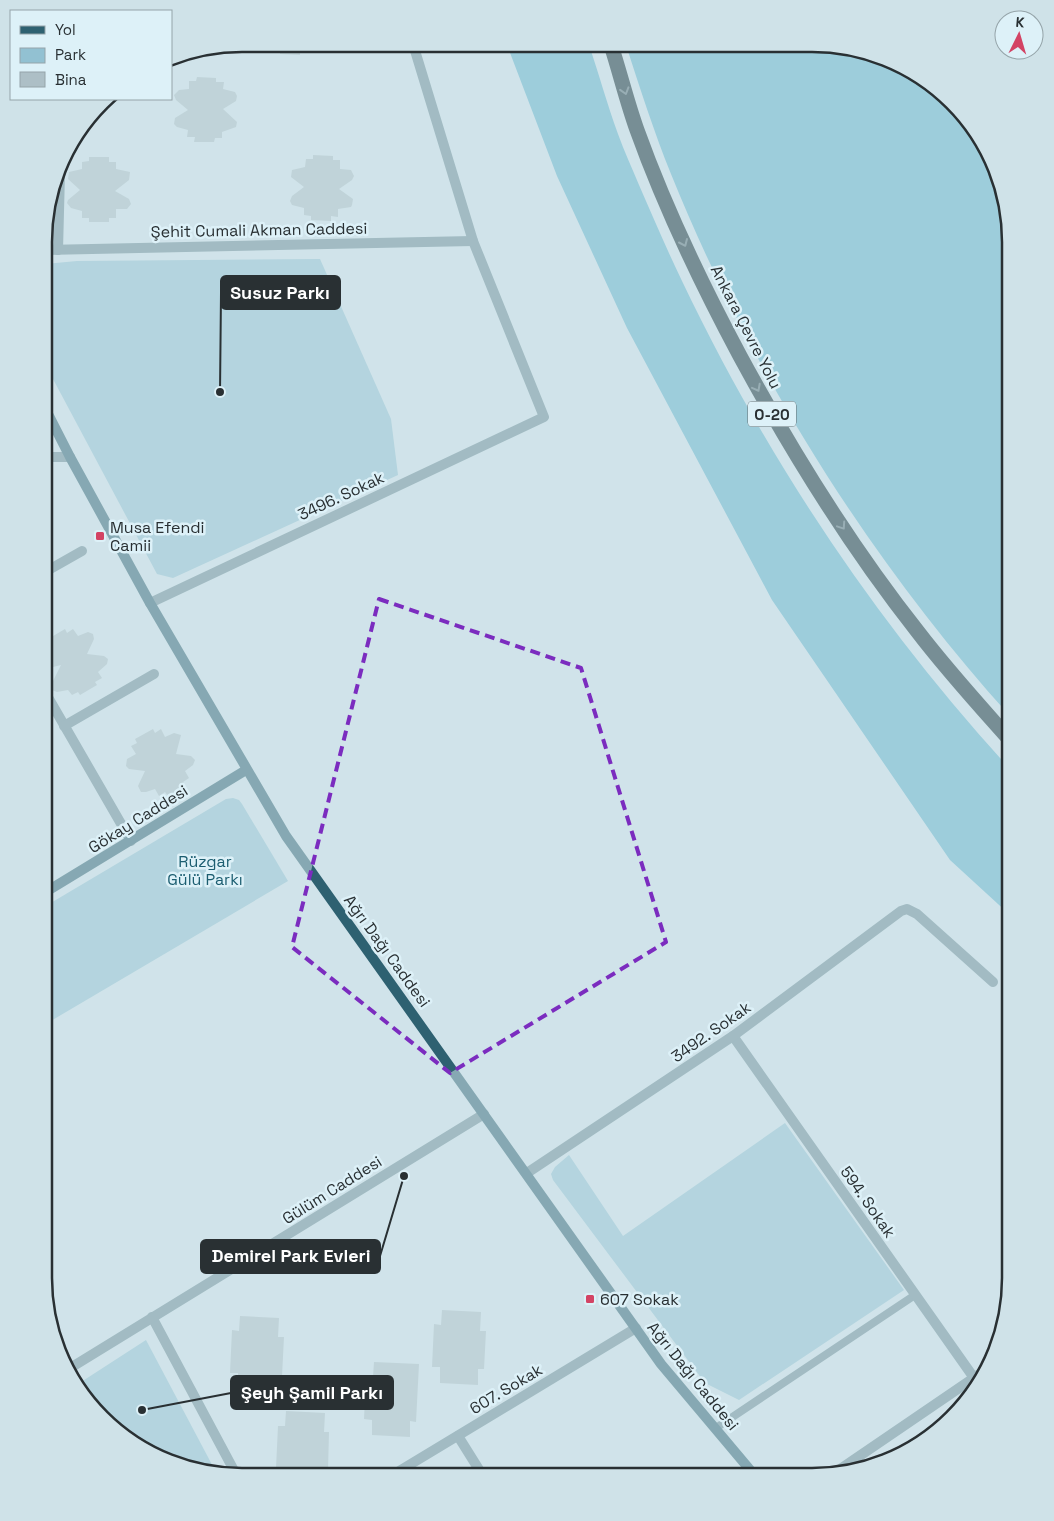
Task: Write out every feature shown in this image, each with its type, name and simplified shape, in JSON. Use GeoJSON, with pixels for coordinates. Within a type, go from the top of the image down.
{"type":"FeatureCollection","features":[{"type":"Feature","properties":{"kind":"highway","name":"Ankara Çevre Yolu"},"geometry":{"type":"LineString","coordinates":[[613,52],[637,130],[674,222],[722,323],[763,399],[809,477],[917,632],[1002,731]]}},
{"type":"Feature","properties":{"kind":"main road","name":"Ağrı Dağı Caddesi"},"geometry":{"type":"LineString","coordinates":[[52,422],[150,603],[286,836],[661,1364],[749,1468]]}},
{"type":"Feature","properties":{"kind":"main road","name":"Gökay Caddesi"},"geometry":{"type":"LineString","coordinates":[[52,888],[131,842],[246,770]]}},
{"type":"Feature","properties":{"kind":"street"},"geometry":{"type":"LineString","coordinates":[[415,52],[473,241]]}},
{"type":"Feature","properties":{"kind":"street"},"geometry":{"type":"LineString","coordinates":[[58,250],[60,191]]}},
{"type":"Feature","properties":{"kind":"street","name":"Şehit Cumali Akman Caddesi"},"geometry":{"type":"LineString","coordinates":[[52,250],[473,241]]}},
{"type":"Feature","properties":{"kind":"street","name":"3496. Sokak"},"geometry":{"type":"LineString","coordinates":[[150,603],[544,417],[473,241]]}},
{"type":"Feature","properties":{"kind":"street"},"geometry":{"type":"LineString","coordinates":[[52,457],[70,457]]}},
{"type":"Feature","properties":{"kind":"street"},"geometry":{"type":"LineString","coordinates":[[52,568],[82,551]]}},
{"type":"Feature","properties":{"kind":"street"},"geometry":{"type":"LineString","coordinates":[[64,726],[154,674]]}},
{"type":"Feature","properties":{"kind":"street"},"geometry":{"type":"LineString","coordinates":[[52,705],[131,842]]}},
{"type":"Feature","properties":{"kind":"street","name":"3492. Sokak"},"geometry":{"type":"LineString","coordinates":[[527,1173],[733,1036],[902,911],[907,909],[917,914],[993,982]]}},
{"type":"Feature","properties":{"kind":"street","name":"594. Sokak"},"geometry":{"type":"LineString","coordinates":[[733,1036],[973,1378]]}},
{"type":"Feature","properties":{"kind":"street","name":"Gülüm Caddesi"},"geometry":{"type":"LineString","coordinates":[[74,1366],[484,1114]]}},
{"type":"Feature","properties":{"kind":"street"},"geometry":{"type":"LineString","coordinates":[[152,1318],[233,1468]]}},
{"type":"Feature","properties":{"kind":"street","name":"607. Sokak"},"geometry":{"type":"LineString","coordinates":[[404,1468],[636,1328]]}},
{"type":"Feature","properties":{"kind":"street"},"geometry":{"type":"LineString","coordinates":[[846,1465],[967,1388]]}},
{"type":"Feature","properties":{"kind":"street"},"geometry":{"type":"LineString","coordinates":[[458,1436],[478,1468]]}},
{"type":"Feature","properties":{"kind":"lane"},"geometry":{"type":"LineString","coordinates":[[716,1428],[915,1295]]}},
{"type":"Feature","properties":{"kind":"highlighted area"},"geometry":{"type":"Polygon","coordinates":[[[379,599],[581,668],[666,942],[450,1073],[292,947],[379,599]]]}},
{"type":"Feature","properties":{"kind":"green space"},"geometry":{"type":"Polygon","coordinates":[[[320,259],[391,419],[398,475],[173,578],[157,574],[52,377],[52,263],[77,261],[320,259]]]}},
{"type":"Feature","properties":{"kind":"green space","name":"Rüzgar Gülü Parkı"},"geometry":{"type":"Polygon","coordinates":[[[233,798],[239,800],[288,881],[52,1020],[52,902],[226,799],[233,798]]]}},
{"type":"Feature","properties":{"kind":"green space"},"geometry":{"type":"Polygon","coordinates":[[[785,1123],[904,1290],[739,1400],[705,1383],[553,1180],[551,1174],[555,1167],[569,1155],[623,1236],[785,1123]]]}},
{"type":"Feature","properties":{"kind":"green space"},"geometry":{"type":"Polygon","coordinates":[[[146,1340],[213,1466],[170,1454],[137,1437],[108,1413],[82,1381],[146,1340]]]}},
{"type":"Feature","properties":{"kind":"shaded area"},"geometry":{"type":"Polygon","coordinates":[[[510,52],[591,52],[620,140],[660,233],[715,347],[750,412],[828,537],[870,598],[961,714],[1002,760],[1002,908],[950,860],[772,600],[627,328],[557,176],[510,52]]]}},
{"type":"Feature","properties":{"kind":"shaded area"},"geometry":{"type":"Polygon","coordinates":[[[628,52],[812,52],[836,54],[861,59],[884,67],[917,84],[946,108],[976,147],[995,193],[1002,242],[1002,707],[958,656],[909,593],[862,528],[817,460],[737,319],[702,247],[671,174],[628,52]]]}},
{"type":"Feature","properties":{"kind":"building"},"geometry":{"type":"Polygon","coordinates":[[[280,52],[300,52],[300,55],[280,54],[280,52]]]}},
{"type":"Feature","properties":{"kind":"building"},"geometry":{"type":"Polygon","coordinates":[[[197,77],[216,78],[216,82],[224,82],[223,89],[235,92],[237,96],[236,101],[223,109],[237,122],[236,127],[222,132],[222,138],[215,138],[214,142],[194,142],[195,137],[187,137],[188,130],[177,127],[174,124],[175,118],[188,110],[176,100],[174,95],[179,90],[189,89],[189,81],[196,81],[197,77]]]}},
{"type":"Feature","properties":{"kind":"building"},"geometry":{"type":"Polygon","coordinates":[[[313,155],[333,156],[333,160],[340,160],[340,169],[351,170],[354,176],[352,180],[339,189],[353,199],[351,207],[338,209],[338,217],[331,216],[331,221],[311,220],[311,216],[304,215],[304,208],[292,205],[290,201],[292,196],[304,187],[291,177],[292,170],[305,167],[306,159],[313,159],[313,155]]]}},
{"type":"Feature","properties":{"kind":"building"},"geometry":{"type":"Polygon","coordinates":[[[89,157],[109,157],[109,162],[116,162],[116,169],[130,172],[129,180],[115,191],[129,199],[131,204],[127,209],[116,209],[116,218],[109,218],[109,222],[89,222],[89,218],[82,218],[82,211],[71,208],[67,203],[80,190],[68,179],[69,172],[82,169],[82,162],[89,161],[89,157]]]}},
{"type":"Feature","properties":{"kind":"building"},"geometry":{"type":"Polygon","coordinates":[[[65,629],[67,633],[73,629],[78,636],[88,632],[93,634],[94,639],[87,654],[104,656],[108,659],[107,664],[98,672],[102,678],[95,682],[97,685],[80,695],[78,692],[72,695],[68,690],[57,692],[52,690],[52,683],[61,665],[52,667],[52,637],[65,629]]]}},
{"type":"Feature","properties":{"kind":"building"},"geometry":{"type":"Polygon","coordinates":[[[153,729],[155,733],[161,729],[165,737],[174,733],[181,735],[176,754],[191,756],[195,760],[193,765],[185,771],[189,778],[183,782],[185,786],[168,796],[165,792],[159,796],[155,789],[141,792],[138,786],[145,771],[129,769],[126,766],[127,759],[136,754],[131,746],[137,743],[135,739],[153,729]]]}},
{"type":"Feature","properties":{"kind":"building"},"geometry":{"type":"Polygon","coordinates":[[[442,1310],[481,1312],[480,1331],[486,1331],[484,1369],[478,1369],[478,1385],[440,1383],[440,1367],[432,1367],[434,1324],[441,1325],[442,1310]]]}},
{"type":"Feature","properties":{"kind":"building"},"geometry":{"type":"Polygon","coordinates":[[[240,1316],[279,1318],[278,1337],[284,1337],[282,1376],[276,1375],[276,1391],[238,1389],[238,1373],[230,1373],[232,1330],[239,1331],[240,1316]]]}},
{"type":"Feature","properties":{"kind":"building"},"geometry":{"type":"Polygon","coordinates":[[[374,1362],[419,1364],[416,1422],[410,1421],[410,1437],[372,1435],[372,1420],[364,1419],[366,1377],[373,1377],[374,1362]]]}},
{"type":"Feature","properties":{"kind":"building"},"geometry":{"type":"Polygon","coordinates":[[[286,1411],[325,1413],[324,1432],[329,1432],[328,1468],[276,1468],[278,1426],[285,1426],[286,1411]]]}},
{"type":"Feature","properties":{"kind":"place","name":"Susuz Parkı"},"geometry":{"type":"Point","coordinates":[220,392]}},
{"type":"Feature","properties":{"kind":"place","name":"Musa Efendi Camii"},"geometry":{"type":"Point","coordinates":[100,536]}},
{"type":"Feature","properties":{"kind":"place","name":"Demirel Park Evleri"},"geometry":{"type":"Point","coordinates":[404,1176]}},
{"type":"Feature","properties":{"kind":"place","name":"607 Sokak"},"geometry":{"type":"Point","coordinates":[590,1299]}},
{"type":"Feature","properties":{"kind":"place","name":"Şeyh Şamil Parkı"},"geometry":{"type":"Point","coordinates":[142,1410]}}]}
